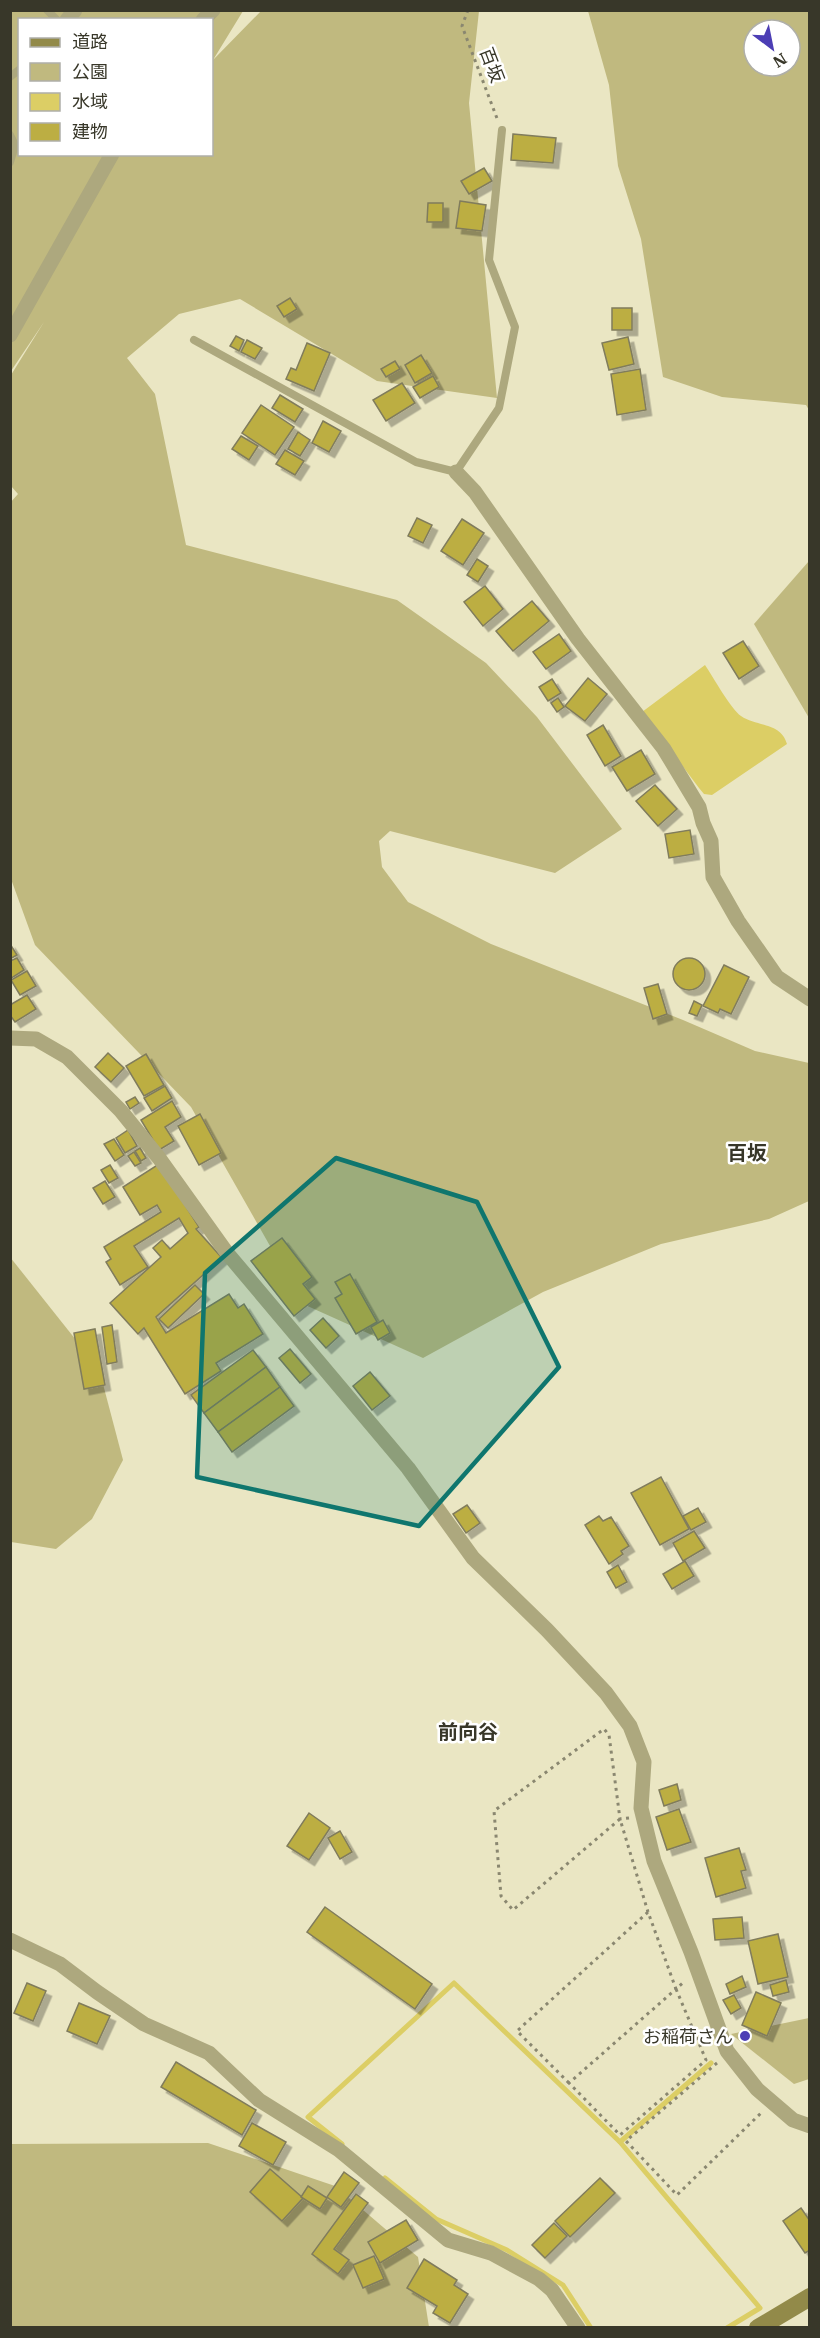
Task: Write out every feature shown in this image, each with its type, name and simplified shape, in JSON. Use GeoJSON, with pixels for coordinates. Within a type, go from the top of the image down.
{"type":"FeatureCollection","features":[{"type":"Feature","properties":{"kind":"street"},"geometry":{"type":"LineString","coordinates":[[10,336],[111,156]]}},
{"type":"Feature","properties":{"kind":"street"},"geometry":{"type":"LineString","coordinates":[[456,472],[475,492],[578,639],[664,749],[699,807],[711,841],[713,876],[738,921],[777,977],[810,999]]}},
{"type":"Feature","properties":{"kind":"street"},"geometry":{"type":"LineString","coordinates":[[10,1038],[36,1039],[67,1056],[121,1111],[159,1158],[227,1253],[408,1468],[473,1558],[547,1630],[606,1693],[630,1726],[644,1762],[641,1808],[654,1861],[691,1952],[727,2051],[757,2090],[793,2120],[810,2126]]}},
{"type":"Feature","properties":{"kind":"street"},"geometry":{"type":"LineString","coordinates":[[10,1940],[60,1964],[144,2024],[208,2053],[259,2100],[339,2150],[448,2240],[491,2253],[539,2278],[552,2290],[578,2328]]}},
{"type":"Feature","properties":{"kind":"street"},"geometry":{"type":"LineString","coordinates":[[758,2328],[810,2297]]}},
{"type":"Feature","properties":{"kind":"lane"},"geometry":{"type":"LineString","coordinates":[[194,340],[416,462],[456,472],[499,408],[515,327],[489,260],[502,130]]}},
{"type":"Feature","properties":{"kind":"lane"},"geometry":{"type":"LineString","coordinates":[[10,135],[15,146],[10,162]]}},
{"type":"Feature","properties":{"kind":"path","name":"百坂"},"geometry":{"type":"LineString","coordinates":[[468,10],[462,26],[502,130]]}},
{"type":"Feature","properties":{"kind":"path"},"geometry":{"type":"LineString","coordinates":[[620,1819],[513,1910],[501,1896],[494,1811],[604,1730],[609,1735],[620,1819],[648,1912],[676,1989],[706,2060],[621,2135],[517,2031],[648,1912]]}},
{"type":"Feature","properties":{"kind":"path"},"geometry":{"type":"LineString","coordinates":[[569,2083],[676,1989]]}},
{"type":"Feature","properties":{"kind":"path"},"geometry":{"type":"LineString","coordinates":[[718,2062],[626,2141],[677,2195],[764,2110]]}},
{"type":"Feature","properties":{"kind":"highlighted area"},"geometry":{"type":"Polygon","coordinates":[[[336,1158],[477,1202],[559,1367],[419,1526],[197,1477],[205,1273],[336,1158]]]}},
{"type":"Feature","properties":{"kind":"green space"},"geometry":{"type":"Polygon","coordinates":[[[11,11],[243,11],[213,60],[261,11],[479,11],[469,103],[497,398],[377,381],[240,299],[179,314],[127,358],[155,394],[186,545],[397,600],[486,663],[537,717],[622,829],[555,873],[390,831],[379,841],[382,867],[408,902],[491,944],[755,1051],[809,1063],[809,1201],[769,1219],[661,1244],[543,1292],[423,1358],[303,1304],[191,1107],[35,945],[11,879],[10,503],[18,494],[11,486],[11,375],[44,322],[11,371],[11,11]]]}},
{"type":"Feature","properties":{"kind":"green space"},"geometry":{"type":"Polygon","coordinates":[[[588,11],[809,11],[809,410],[806,405],[722,397],[663,377],[641,239],[618,166],[609,85],[588,11]]]}},
{"type":"Feature","properties":{"kind":"green space"},"geometry":{"type":"Polygon","coordinates":[[[809,561],[809,718],[754,624],[809,561]]]}},
{"type":"Feature","properties":{"kind":"green space"},"geometry":{"type":"Polygon","coordinates":[[[10,1257],[99,1369],[123,1460],[92,1519],[56,1549],[11,1542],[10,1257]]]}},
{"type":"Feature","properties":{"kind":"green space"},"geometry":{"type":"Polygon","coordinates":[[[809,2018],[809,2079],[794,2084],[731,2034],[809,2018]]]}},
{"type":"Feature","properties":{"kind":"green space"},"geometry":{"type":"Polygon","coordinates":[[[208,2143],[335,2186],[418,2257],[429,2327],[11,2327],[10,2144],[208,2143]]]}},
{"type":"Feature","properties":{"kind":"water"},"geometry":{"type":"Polygon","coordinates":[[[705,665],[727,700],[741,716],[774,728],[780,732],[787,744],[712,795],[704,794],[642,712],[705,665]]]}},
{"type":"Feature","properties":{"kind":"building"},"geometry":{"type":"Polygon","coordinates":[[[513,134],[556,138],[553,163],[511,160],[513,134]]]}},
{"type":"Feature","properties":{"kind":"building"},"geometry":{"type":"Polygon","coordinates":[[[484,168],[492,181],[469,194],[461,181],[484,168]]]}},
{"type":"Feature","properties":{"kind":"building"},"geometry":{"type":"Polygon","coordinates":[[[460,201],[486,205],[482,231],[456,228],[460,201]]]}},
{"type":"Feature","properties":{"kind":"building"},"geometry":{"type":"Polygon","coordinates":[[[428,203],[443,203],[443,222],[427,222],[428,203]]]}},
{"type":"Feature","properties":{"kind":"building"},"geometry":{"type":"Polygon","coordinates":[[[290,298],[297,309],[284,317],[277,306],[290,298]]]}},
{"type":"Feature","properties":{"kind":"building"},"geometry":{"type":"Polygon","coordinates":[[[612,308],[632,308],[632,330],[612,330],[612,308]]]}},
{"type":"Feature","properties":{"kind":"building"},"geometry":{"type":"Polygon","coordinates":[[[236,336],[244,340],[239,351],[230,346],[236,336]]]}},
{"type":"Feature","properties":{"kind":"building"},"geometry":{"type":"Polygon","coordinates":[[[628,337],[634,364],[609,370],[602,343],[628,337]]]}},
{"type":"Feature","properties":{"kind":"building"},"geometry":{"type":"Polygon","coordinates":[[[247,340],[262,348],[255,359],[241,352],[247,340]]]}},
{"type":"Feature","properties":{"kind":"building"},"geometry":{"type":"Polygon","coordinates":[[[307,343],[330,353],[314,391],[286,379],[291,368],[296,370],[307,343]]]}},
{"type":"Feature","properties":{"kind":"building"},"geometry":{"type":"Polygon","coordinates":[[[421,355],[432,373],[415,383],[405,365],[421,355]]]}},
{"type":"Feature","properties":{"kind":"building"},"geometry":{"type":"Polygon","coordinates":[[[395,361],[400,369],[386,377],[381,369],[395,361]]]}},
{"type":"Feature","properties":{"kind":"building"},"geometry":{"type":"Polygon","coordinates":[[[640,369],[646,410],[617,415],[611,374],[640,369]]]}},
{"type":"Feature","properties":{"kind":"building"},"geometry":{"type":"Polygon","coordinates":[[[433,376],[439,387],[420,398],[413,387],[433,376]]]}},
{"type":"Feature","properties":{"kind":"building"},"geometry":{"type":"Polygon","coordinates":[[[402,383],[415,403],[386,421],[373,400],[402,383]]]}},
{"type":"Feature","properties":{"kind":"building"},"geometry":{"type":"Polygon","coordinates":[[[280,395],[303,409],[295,422],[272,408],[280,395]]]}},
{"type":"Feature","properties":{"kind":"building"},"geometry":{"type":"Polygon","coordinates":[[[261,405],[294,427],[275,455],[242,433],[261,405]]]}},
{"type":"Feature","properties":{"kind":"building"},"geometry":{"type":"Polygon","coordinates":[[[323,421],[341,431],[329,452],[312,443],[323,421]]]}},
{"type":"Feature","properties":{"kind":"building"},"geometry":{"type":"Polygon","coordinates":[[[298,432],[310,440],[300,456],[288,449],[298,432]]]}},
{"type":"Feature","properties":{"kind":"building"},"geometry":{"type":"Polygon","coordinates":[[[241,436],[258,446],[249,460],[232,449],[241,436]]]}},
{"type":"Feature","properties":{"kind":"building"},"geometry":{"type":"Polygon","coordinates":[[[285,450],[304,461],[295,475],[276,464],[285,450]]]}},
{"type":"Feature","properties":{"kind":"building"},"geometry":{"type":"Polygon","coordinates":[[[417,518],[432,525],[423,543],[408,536],[417,518]]]}},
{"type":"Feature","properties":{"kind":"building"},"geometry":{"type":"Polygon","coordinates":[[[462,519],[484,533],[463,565],[441,551],[462,519]]]}},
{"type":"Feature","properties":{"kind":"building"},"geometry":{"type":"Polygon","coordinates":[[[477,559],[488,566],[478,582],[467,575],[477,559]]]}},
{"type":"Feature","properties":{"kind":"building"},"geometry":{"type":"Polygon","coordinates":[[[485,586],[503,609],[483,626],[464,602],[485,586]]]}},
{"type":"Feature","properties":{"kind":"building"},"geometry":{"type":"Polygon","coordinates":[[[532,601],[549,621],[513,651],[496,631],[532,601]]]}},
{"type":"Feature","properties":{"kind":"building"},"geometry":{"type":"Polygon","coordinates":[[[559,634],[571,651],[546,669],[533,652],[559,634]]]}},
{"type":"Feature","properties":{"kind":"building"},"geometry":{"type":"Polygon","coordinates":[[[743,641],[759,666],[739,679],[723,653],[743,641]]]}},
{"type":"Feature","properties":{"kind":"building"},"geometry":{"type":"Polygon","coordinates":[[[588,678],[607,694],[585,721],[565,706],[588,678]]]}},
{"type":"Feature","properties":{"kind":"building"},"geometry":{"type":"Polygon","coordinates":[[[552,679],[561,693],[548,701],[539,687],[552,679]]]}},
{"type":"Feature","properties":{"kind":"building"},"geometry":{"type":"Polygon","coordinates":[[[558,698],[564,707],[557,712],[551,703],[558,698]]]}},
{"type":"Feature","properties":{"kind":"building"},"geometry":{"type":"Polygon","coordinates":[[[603,725],[621,756],[605,766],[587,735],[603,725]]]}},
{"type":"Feature","properties":{"kind":"building"},"geometry":{"type":"Polygon","coordinates":[[[641,750],[655,774],[627,791],[612,767],[641,750]]]}},
{"type":"Feature","properties":{"kind":"building"},"geometry":{"type":"Polygon","coordinates":[[[655,785],[677,809],[658,826],[636,801],[655,785]]]}},
{"type":"Feature","properties":{"kind":"building"},"geometry":{"type":"Polygon","coordinates":[[[690,830],[694,854],[669,858],[665,834],[690,830]]]}},
{"type":"Feature","properties":{"kind":"building"},"geometry":{"type":"Polygon","coordinates":[[[10,944],[17,955],[10,959],[10,944]]]}},
{"type":"Feature","properties":{"kind":"building"},"geometry":{"type":"Polygon","coordinates":[[[17,958],[24,970],[10,979],[10,961],[17,958]]]}},
{"type":"Feature","properties":{"kind":"building"},"geometry":{"type":"Polygon","coordinates":[[[689,958],[700,963],[705,974],[700,985],[689,990],[678,985],[673,974],[678,963],[689,958]]]}},
{"type":"Feature","properties":{"kind":"building"},"geometry":{"type":"Polygon","coordinates":[[[724,965],[749,977],[731,1014],[720,1009],[718,1013],[703,1006],[724,965]]]}},
{"type":"Feature","properties":{"kind":"building"},"geometry":{"type":"Polygon","coordinates":[[[27,971],[36,986],[20,995],[11,980],[27,971]]]}},
{"type":"Feature","properties":{"kind":"building"},"geometry":{"type":"Polygon","coordinates":[[[658,984],[667,1014],[653,1019],[644,988],[658,984]]]}},
{"type":"Feature","properties":{"kind":"building"},"geometry":{"type":"Polygon","coordinates":[[[27,995],[36,1009],[15,1022],[10,1015],[10,1005],[27,995]]]}},
{"type":"Feature","properties":{"kind":"building"},"geometry":{"type":"Polygon","coordinates":[[[694,1001],[702,1005],[697,1016],[689,1013],[694,1001]]]}},
{"type":"Feature","properties":{"kind":"building"},"geometry":{"type":"Polygon","coordinates":[[[108,1053],[124,1068],[111,1082],[95,1067],[108,1053]]]}},
{"type":"Feature","properties":{"kind":"building"},"geometry":{"type":"Polygon","coordinates":[[[146,1054],[164,1085],[144,1096],[126,1066],[146,1054]]]}},
{"type":"Feature","properties":{"kind":"building"},"geometry":{"type":"Polygon","coordinates":[[[165,1086],[172,1098],[152,1111],[144,1098],[165,1086]]]}},
{"type":"Feature","properties":{"kind":"building"},"geometry":{"type":"Polygon","coordinates":[[[135,1097],[139,1103],[130,1109],[126,1102],[135,1097]]]}},
{"type":"Feature","properties":{"kind":"building"},"geometry":{"type":"Polygon","coordinates":[[[172,1101],[181,1117],[165,1127],[174,1141],[159,1150],[141,1120],[172,1101]]]}},
{"type":"Feature","properties":{"kind":"building"},"geometry":{"type":"Polygon","coordinates":[[[200,1114],[221,1153],[199,1165],[178,1126],[200,1114]]]}},
{"type":"Feature","properties":{"kind":"building"},"geometry":{"type":"Polygon","coordinates":[[[128,1130],[137,1146],[125,1153],[116,1138],[128,1130]]]}},
{"type":"Feature","properties":{"kind":"building"},"geometry":{"type":"Polygon","coordinates":[[[114,1139],[124,1155],[115,1161],[104,1144],[114,1139]]]}},
{"type":"Feature","properties":{"kind":"building"},"geometry":{"type":"Polygon","coordinates":[[[140,1148],[146,1158],[141,1161],[135,1151],[140,1148]]]}},
{"type":"Feature","properties":{"kind":"building"},"geometry":{"type":"Polygon","coordinates":[[[134,1152],[141,1163],[135,1166],[128,1156],[134,1152]]]}},
{"type":"Feature","properties":{"kind":"building"},"geometry":{"type":"Polygon","coordinates":[[[159,1164],[199,1227],[196,1229],[222,1258],[156,1317],[166,1333],[229,1294],[238,1308],[244,1304],[263,1334],[216,1363],[221,1371],[185,1394],[144,1328],[138,1334],[110,1303],[161,1257],[153,1248],[162,1240],[170,1249],[188,1233],[179,1218],[134,1246],[148,1267],[120,1285],[106,1262],[111,1259],[104,1247],[161,1212],[157,1205],[140,1215],[123,1187],[159,1164]]]}},
{"type":"Feature","properties":{"kind":"building"},"geometry":{"type":"Polygon","coordinates":[[[110,1165],[118,1178],[109,1183],[101,1170],[110,1165]]]}},
{"type":"Feature","properties":{"kind":"building"},"geometry":{"type":"Polygon","coordinates":[[[105,1181],[115,1197],[103,1204],[93,1188],[105,1181]]]}},
{"type":"Feature","properties":{"kind":"building"},"geometry":{"type":"Polygon","coordinates":[[[282,1238],[312,1277],[303,1284],[315,1299],[294,1316],[251,1261],[282,1238]]]}},
{"type":"Feature","properties":{"kind":"building"},"geometry":{"type":"Polygon","coordinates":[[[350,1274],[377,1322],[356,1334],[335,1298],[342,1294],[335,1282],[350,1274]]]}},
{"type":"Feature","properties":{"kind":"building"},"geometry":{"type":"Polygon","coordinates":[[[195,1285],[204,1294],[168,1328],[159,1319],[195,1285]]]}},
{"type":"Feature","properties":{"kind":"building"},"geometry":{"type":"Polygon","coordinates":[[[323,1318],[339,1336],[326,1348],[310,1330],[323,1318]]]}},
{"type":"Feature","properties":{"kind":"building"},"geometry":{"type":"Polygon","coordinates":[[[383,1320],[390,1333],[378,1340],[371,1327],[383,1320]]]}},
{"type":"Feature","properties":{"kind":"building"},"geometry":{"type":"Polygon","coordinates":[[[112,1325],[117,1362],[107,1364],[102,1327],[112,1325]]]}},
{"type":"Feature","properties":{"kind":"building"},"geometry":{"type":"Polygon","coordinates":[[[95,1329],[105,1385],[84,1389],[74,1333],[95,1329]]]}},
{"type":"Feature","properties":{"kind":"building"},"geometry":{"type":"Polygon","coordinates":[[[290,1349],[311,1374],[300,1383],[279,1358],[290,1349]]]}},
{"type":"Feature","properties":{"kind":"building"},"geometry":{"type":"Polygon","coordinates":[[[253,1350],[266,1367],[204,1413],[191,1395],[253,1350]]]}},
{"type":"Feature","properties":{"kind":"building"},"geometry":{"type":"Polygon","coordinates":[[[266,1367],[280,1387],[218,1432],[204,1413],[266,1367]]]}},
{"type":"Feature","properties":{"kind":"building"},"geometry":{"type":"Polygon","coordinates":[[[370,1372],[390,1396],[372,1410],[353,1386],[370,1372]]]}},
{"type":"Feature","properties":{"kind":"building"},"geometry":{"type":"Polygon","coordinates":[[[280,1387],[294,1406],[232,1452],[218,1432],[280,1387]]]}},
{"type":"Feature","properties":{"kind":"building"},"geometry":{"type":"Polygon","coordinates":[[[661,1477],[689,1529],[660,1545],[631,1493],[661,1477]]]}},
{"type":"Feature","properties":{"kind":"building"},"geometry":{"type":"Polygon","coordinates":[[[467,1505],[480,1523],[466,1533],[453,1514],[467,1505]]]}},
{"type":"Feature","properties":{"kind":"building"},"geometry":{"type":"Polygon","coordinates":[[[698,1508],[706,1522],[691,1530],[683,1516],[698,1508]]]}},
{"type":"Feature","properties":{"kind":"building"},"geometry":{"type":"Polygon","coordinates":[[[599,1516],[603,1521],[611,1517],[629,1546],[621,1551],[623,1554],[609,1564],[585,1525],[599,1516]]]}},
{"type":"Feature","properties":{"kind":"building"},"geometry":{"type":"Polygon","coordinates":[[[694,1531],[705,1548],[683,1561],[673,1543],[694,1531]]]}},
{"type":"Feature","properties":{"kind":"building"},"geometry":{"type":"Polygon","coordinates":[[[685,1561],[694,1576],[672,1589],[663,1574],[685,1561]]]}},
{"type":"Feature","properties":{"kind":"building"},"geometry":{"type":"Polygon","coordinates":[[[618,1565],[627,1582],[616,1588],[607,1572],[618,1565]]]}},
{"type":"Feature","properties":{"kind":"building"},"geometry":{"type":"Polygon","coordinates":[[[677,1784],[681,1800],[664,1806],[659,1790],[677,1784]]]}},
{"type":"Feature","properties":{"kind":"building"},"geometry":{"type":"Polygon","coordinates":[[[679,1809],[691,1842],[667,1850],[656,1817],[679,1809]]]}},
{"type":"Feature","properties":{"kind":"building"},"geometry":{"type":"Polygon","coordinates":[[[309,1813],[330,1828],[309,1860],[287,1846],[309,1813]]]}},
{"type":"Feature","properties":{"kind":"building"},"geometry":{"type":"Polygon","coordinates":[[[340,1831],[352,1852],[340,1859],[328,1838],[340,1831]]]}},
{"type":"Feature","properties":{"kind":"building"},"geometry":{"type":"Polygon","coordinates":[[[739,1848],[746,1870],[741,1871],[746,1888],[716,1897],[705,1858],[739,1848]]]}},
{"type":"Feature","properties":{"kind":"building"},"geometry":{"type":"Polygon","coordinates":[[[325,1907],[432,1984],[415,2009],[307,1932],[325,1907]]]}},
{"type":"Feature","properties":{"kind":"building"},"geometry":{"type":"Polygon","coordinates":[[[742,1917],[744,1938],[715,1940],[713,1919],[742,1917]]]}},
{"type":"Feature","properties":{"kind":"building"},"geometry":{"type":"Polygon","coordinates":[[[778,1934],[788,1977],[758,1984],[748,1941],[778,1934]]]}},
{"type":"Feature","properties":{"kind":"building"},"geometry":{"type":"Polygon","coordinates":[[[742,1976],[746,1987],[730,1994],[726,1984],[742,1976]]]}},
{"type":"Feature","properties":{"kind":"building"},"geometry":{"type":"Polygon","coordinates":[[[786,1980],[789,1992],[773,1996],[770,1985],[786,1980]]]}},
{"type":"Feature","properties":{"kind":"building"},"geometry":{"type":"Polygon","coordinates":[[[27,1983],[46,1991],[33,2021],[14,2013],[27,1983]]]}},
{"type":"Feature","properties":{"kind":"building"},"geometry":{"type":"Polygon","coordinates":[[[756,1992],[781,2003],[767,2036],[742,2025],[756,1992]]]}},
{"type":"Feature","properties":{"kind":"building"},"geometry":{"type":"Polygon","coordinates":[[[734,1995],[741,2008],[731,2014],[723,2000],[734,1995]]]}},
{"type":"Feature","properties":{"kind":"building"},"geometry":{"type":"Polygon","coordinates":[[[79,2003],[110,2016],[97,2044],[67,2031],[79,2003]]]}},
{"type":"Feature","properties":{"kind":"building"},"geometry":{"type":"Polygon","coordinates":[[[176,2062],[256,2110],[242,2135],[161,2087],[176,2062]]]}},
{"type":"Feature","properties":{"kind":"building"},"geometry":{"type":"Polygon","coordinates":[[[252,2123],[286,2142],[273,2165],[239,2146],[252,2123]]]}},
{"type":"Feature","properties":{"kind":"building"},"geometry":{"type":"Polygon","coordinates":[[[270,2169],[303,2198],[282,2221],[250,2192],[270,2169]]]}},
{"type":"Feature","properties":{"kind":"building"},"geometry":{"type":"Polygon","coordinates":[[[344,2172],[359,2183],[341,2207],[327,2197],[344,2172]]]}},
{"type":"Feature","properties":{"kind":"building"},"geometry":{"type":"Polygon","coordinates":[[[600,2178],[615,2193],[570,2237],[555,2221],[600,2178]]]}},
{"type":"Feature","properties":{"kind":"building"},"geometry":{"type":"Polygon","coordinates":[[[308,2186],[327,2198],[320,2209],[301,2197],[308,2186]]]}},
{"type":"Feature","properties":{"kind":"building"},"geometry":{"type":"Polygon","coordinates":[[[356,2194],[368,2203],[334,2249],[349,2260],[338,2274],[312,2254],[356,2194]]]}},
{"type":"Feature","properties":{"kind":"building"},"geometry":{"type":"Polygon","coordinates":[[[801,2208],[810,2221],[810,2250],[805,2253],[783,2221],[801,2208]]]}},
{"type":"Feature","properties":{"kind":"building"},"geometry":{"type":"Polygon","coordinates":[[[406,2220],[418,2240],[380,2263],[368,2242],[406,2220]]]}},
{"type":"Feature","properties":{"kind":"building"},"geometry":{"type":"Polygon","coordinates":[[[554,2223],[567,2236],[545,2258],[532,2245],[554,2223]]]}},
{"type":"Feature","properties":{"kind":"building"},"geometry":{"type":"Polygon","coordinates":[[[374,2256],[384,2279],[363,2288],[353,2265],[374,2256]]]}},
{"type":"Feature","properties":{"kind":"building"},"geometry":{"type":"Polygon","coordinates":[[[424,2259],[457,2280],[454,2285],[468,2294],[450,2323],[433,2313],[437,2306],[407,2288],[424,2259]]]}},
{"type":"Feature","properties":{"kind":"waterway"},"geometry":{"type":"LineString","coordinates":[[342,2144],[308,2117],[454,1983],[620,2142],[711,2063]]}},
{"type":"Feature","properties":{"kind":"waterway"},"geometry":{"type":"LineString","coordinates":[[620,2142],[760,2308],[727,2328]]}},
{"type":"Feature","properties":{"kind":"waterway"},"geometry":{"type":"LineString","coordinates":[[385,2178],[436,2219],[507,2250],[563,2285],[591,2328]]}},
{"type":"Feature","properties":{"kind":"place","name":"お稲荷さん"},"geometry":{"type":"Point","coordinates":[745,2036]}},
{"type":"Feature","properties":{"kind":"district","name":"百坂"},"geometry":{"type":"Point","coordinates":[747,1152]}},
{"type":"Feature","properties":{"kind":"district","name":"前向谷"},"geometry":{"type":"Point","coordinates":[468,1731]}}]}
